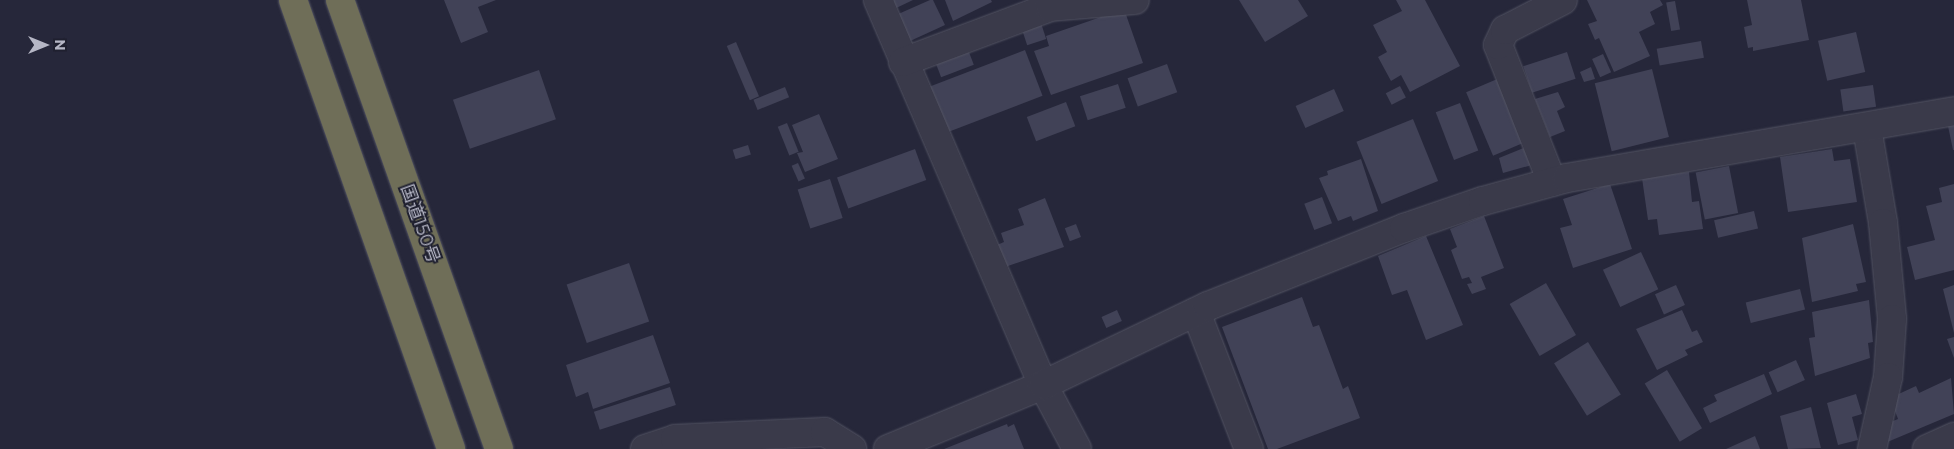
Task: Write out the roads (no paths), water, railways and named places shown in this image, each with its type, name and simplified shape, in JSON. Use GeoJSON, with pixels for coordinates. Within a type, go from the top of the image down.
{"type":"FeatureCollection","features":[{"type":"Feature","properties":{"kind":"highway"},"geometry":{"type":"LineString","coordinates":[[293,0],[450,449]]}},
{"type":"Feature","properties":{"kind":"highway","name":"国道150号"},"geometry":{"type":"LineString","coordinates":[[340,0],[499,449]]}},
{"type":"Feature","properties":{"kind":"street"},"geometry":{"type":"LineString","coordinates":[[878,0],[1043,385],[1077,449]]}},
{"type":"Feature","properties":{"kind":"street"},"geometry":{"type":"LineString","coordinates":[[903,62],[1050,7],[1135,0]]}},
{"type":"Feature","properties":{"kind":"street"},"geometry":{"type":"LineString","coordinates":[[1552,182],[1498,45],[1505,30],[1563,0]]}},
{"type":"Feature","properties":{"kind":"street"},"geometry":{"type":"LineString","coordinates":[[888,449],[1043,385],[1196,312],[1404,228],[1552,182],[1765,142],[1867,128],[1954,111]]}},
{"type":"Feature","properties":{"kind":"street"},"geometry":{"type":"LineString","coordinates":[[1867,128],[1883,223],[1892,319],[1888,377],[1872,449]]}},
{"type":"Feature","properties":{"kind":"street"},"geometry":{"type":"LineString","coordinates":[[1196,312],[1249,449]]}},
{"type":"Feature","properties":{"kind":"street"},"geometry":{"type":"LineString","coordinates":[[645,449],[675,439],[736,443],[825,432],[852,449]]}},
{"type":"Feature","properties":{"kind":"street"},"geometry":{"type":"LineString","coordinates":[[1927,449],[1954,437]]}}]}
